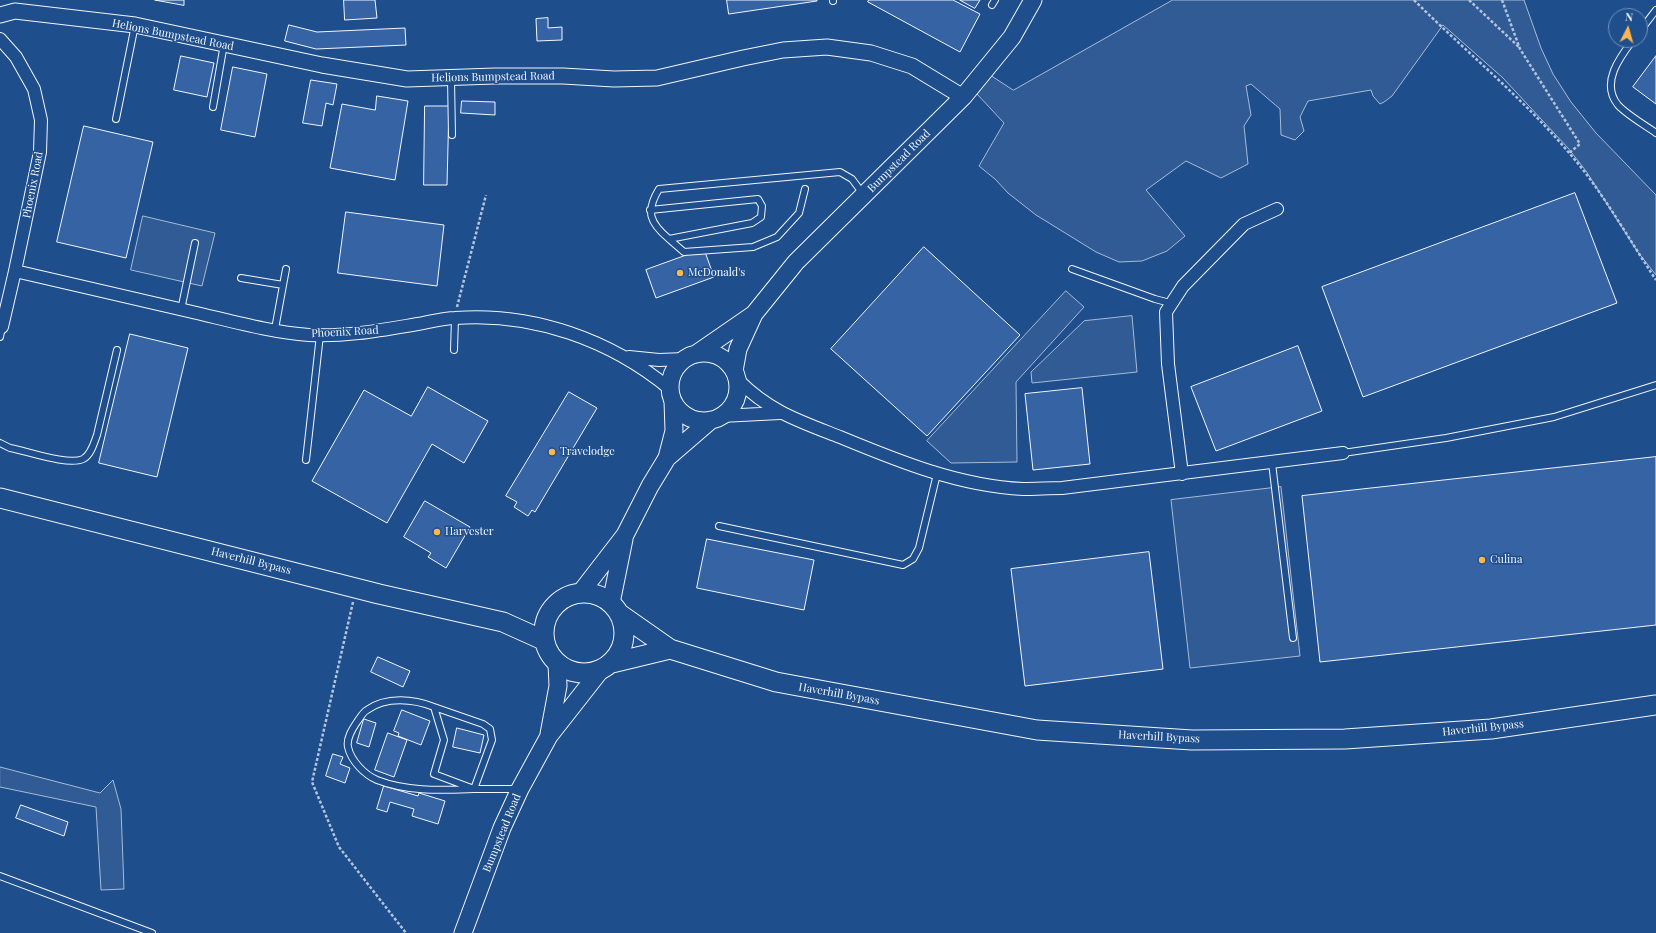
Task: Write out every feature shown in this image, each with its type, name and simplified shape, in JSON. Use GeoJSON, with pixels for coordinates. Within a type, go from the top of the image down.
{"type":"FeatureCollection","features":[{"type":"Feature","properties":{"kind":"main road","name":"Bumpstead Road"},"geometry":{"type":"LineString","coordinates":[[736,376],[738,349],[754,314],[796,262],[963,97],[1012,37],[1033,0]]}},
{"type":"Feature","properties":{"kind":"main road","name":"Bumpstead Road"},"geometry":{"type":"LineString","coordinates":[[691,356],[754,314]]}},
{"type":"Feature","properties":{"kind":"main road"},"geometry":{"type":"LineString","coordinates":[[581,592],[625,535],[650,486],[667,458],[674,431],[672,378],[677,367],[691,356],[708,353],[720,356],[728,362],[736,376],[738,390],[736,400],[730,409],[716,418],[667,458]]}},
{"type":"Feature","properties":{"kind":"main road"},"geometry":{"type":"LineString","coordinates":[[672,395],[680,410],[690,417],[700,420],[716,418]]}},
{"type":"Feature","properties":{"kind":"main road","name":"Haverhill Bypass"},"geometry":{"type":"LineString","coordinates":[[0,498],[356,588],[503,622],[544,640]]}},
{"type":"Feature","properties":{"kind":"main road"},"geometry":{"type":"LineString","coordinates":[[615,608],[625,535]]}},
{"type":"Feature","properties":{"kind":"main road"},"geometry":{"type":"LineString","coordinates":[[606,667],[621,651],[624,637],[624,627],[615,608],[599,595],[581,592],[567,596],[555,604],[547,616],[543,629],[544,640],[548,654],[558,664],[570,672],[584,674],[670,649]]}},
{"type":"Feature","properties":{"kind":"main road","name":"Haverhill Bypass"},"geometry":{"type":"LineString","coordinates":[[615,608],[670,649],[776,682],[1037,730],[1192,740],[1345,739],[1483,730],[1656,705]]}},
{"type":"Feature","properties":{"kind":"main road","name":"Haverhill Bypass"},"geometry":{"type":"LineString","coordinates":[[503,622],[547,616]]}},
{"type":"Feature","properties":{"kind":"main road","name":"Bumpstead Road"},"geometry":{"type":"LineString","coordinates":[[549,736],[558,686],[558,664]]}},
{"type":"Feature","properties":{"kind":"main road","name":"Bumpstead Road"},"geometry":{"type":"LineString","coordinates":[[463,933],[502,828],[520,789],[549,736],[606,667]]}},
{"type":"Feature","properties":{"kind":"street","name":"Helions Bumpstead Road"},"geometry":{"type":"LineString","coordinates":[[0,6],[15,11],[135,25],[322,65],[407,79],[451,79],[495,76],[564,76],[614,79],[657,78],[776,51],[827,47],[871,53],[912,66],[963,97]]}},
{"type":"Feature","properties":{"kind":"street","name":"Helions Bumpstead Road"},"geometry":{"type":"LineString","coordinates":[[0,14],[15,11]]}},
{"type":"Feature","properties":{"kind":"street","name":"Phoenix Road"},"geometry":{"type":"LineString","coordinates":[[0,39],[16,57],[34,89],[41,120],[40,152],[15,271],[3,306],[1,332]]}},
{"type":"Feature","properties":{"kind":"street"},"geometry":{"type":"LineString","coordinates":[[1182,474],[1168,364],[1165,321],[1166,312],[1170,303],[1184,286],[1244,224],[1277,209]]}},
{"type":"Feature","properties":{"kind":"street","name":"Phoenix Road"},"geometry":{"type":"LineString","coordinates":[[15,271],[181,310],[309,335],[366,333],[455,318],[508,318],[557,328],[626,357],[672,395]]}},
{"type":"Feature","properties":{"kind":"street","name":"Phoenix Road"},"geometry":{"type":"LineString","coordinates":[[626,357],[658,360],[691,356]]}},
{"type":"Feature","properties":{"kind":"street"},"geometry":{"type":"LineString","coordinates":[[736,376],[752,394],[780,413],[895,460],[937,474],[1022,489],[1062,488],[1343,453]]}},
{"type":"Feature","properties":{"kind":"street"},"geometry":{"type":"LineString","coordinates":[[716,418],[780,413]]}},
{"type":"Feature","properties":{"kind":"lane"},"geometry":{"type":"LineString","coordinates":[[1648,20],[1656,10]]}},
{"type":"Feature","properties":{"kind":"lane"},"geometry":{"type":"LineString","coordinates":[[116,120],[135,25]]}},
{"type":"Feature","properties":{"kind":"lane"},"geometry":{"type":"LineString","coordinates":[[213,107],[224,44]]}},
{"type":"Feature","properties":{"kind":"lane"},"geometry":{"type":"LineString","coordinates":[[1628,48],[1613,71],[1611,90],[1618,104],[1656,134]]}},
{"type":"Feature","properties":{"kind":"lane"},"geometry":{"type":"LineString","coordinates":[[451,79],[452,135]]}},
{"type":"Feature","properties":{"kind":"lane"},"geometry":{"type":"LineString","coordinates":[[806,189],[799,213],[777,237],[753,247],[684,252],[653,223],[650,210],[659,189],[840,172],[852,179],[864,195]]}},
{"type":"Feature","properties":{"kind":"lane"},"geometry":{"type":"LineString","coordinates":[[650,210],[758,199],[762,206],[761,217],[752,224],[669,239]]}},
{"type":"Feature","properties":{"kind":"lane"},"geometry":{"type":"LineString","coordinates":[[181,310],[195,244]]}},
{"type":"Feature","properties":{"kind":"lane"},"geometry":{"type":"LineString","coordinates":[[275,329],[286,269]]}},
{"type":"Feature","properties":{"kind":"lane"},"geometry":{"type":"LineString","coordinates":[[1072,269],[1170,303]]}},
{"type":"Feature","properties":{"kind":"lane"},"geometry":{"type":"LineString","coordinates":[[241,278],[283,286]]}},
{"type":"Feature","properties":{"kind":"lane"},"geometry":{"type":"LineString","coordinates":[[454,350],[455,318]]}},
{"type":"Feature","properties":{"kind":"lane"},"geometry":{"type":"LineString","coordinates":[[306,460],[320,335]]}},
{"type":"Feature","properties":{"kind":"lane"},"geometry":{"type":"LineString","coordinates":[[0,443],[10,448],[72,462],[84,459],[92,449],[97,435],[117,350]]}},
{"type":"Feature","properties":{"kind":"lane"},"geometry":{"type":"LineString","coordinates":[[1343,453],[1446,438],[1554,417],[1656,385]]}},
{"type":"Feature","properties":{"kind":"lane"},"geometry":{"type":"LineString","coordinates":[[1272,463],[1293,638]]}},
{"type":"Feature","properties":{"kind":"lane"},"geometry":{"type":"LineString","coordinates":[[719,526],[903,565],[913,559],[919,548],[937,474]]}},
{"type":"Feature","properties":{"kind":"lane"},"geometry":{"type":"LineString","coordinates":[[474,789],[492,740],[490,729],[483,724],[420,702],[396,700],[366,710],[350,733],[348,746],[358,767],[377,780],[415,789],[474,789],[520,789]]}},
{"type":"Feature","properties":{"kind":"lane"},"geometry":{"type":"LineString","coordinates":[[434,707],[444,740],[434,774],[474,789]]}},
{"type":"Feature","properties":{"kind":"lane"},"geometry":{"type":"LineString","coordinates":[[0,876],[152,933]]}},
{"type":"Feature","properties":{"kind":"path"},"geometry":{"type":"LineString","coordinates":[[1414,0],[1443,29],[1507,87],[1570,153],[1583,170],[1656,280]]}},
{"type":"Feature","properties":{"kind":"path"},"geometry":{"type":"LineString","coordinates":[[1469,0],[1520,49]]}},
{"type":"Feature","properties":{"kind":"path"},"geometry":{"type":"LineString","coordinates":[[1502,0],[1520,49],[1580,144],[1570,153]]}},
{"type":"Feature","properties":{"kind":"path"},"geometry":{"type":"LineString","coordinates":[[455,318],[486,195]]}},
{"type":"Feature","properties":{"kind":"path"},"geometry":{"type":"LineString","coordinates":[[356,588],[312,782],[339,847],[406,933]]}},
{"type":"Feature","properties":{"kind":"shaded area"},"geometry":{"type":"Polygon","coordinates":[[[1173,0],[1524,0],[1541,48],[1553,74],[1571,102],[1596,133],[1656,195],[1656,275],[1637,251],[1586,171],[1568,148],[1503,78],[1443,25],[1392,96],[1380,104],[1373,96],[1371,90],[1308,101],[1300,117],[1304,131],[1295,140],[1281,135],[1280,109],[1251,84],[1246,86],[1251,115],[1244,126],[1248,164],[1221,178],[1186,161],[1146,190],[1185,236],[1167,251],[1142,261],[1119,262],[1096,252],[1036,215],[1008,193],[995,179],[979,166],[1004,123],[977,94],[990,75],[1013,90],[1173,0]]]}},
{"type":"Feature","properties":{"kind":"shaded area"},"geometry":{"type":"Polygon","coordinates":[[[143,216],[215,233],[202,286],[131,270],[143,216]]]}},
{"type":"Feature","properties":{"kind":"shaded area"},"geometry":{"type":"Polygon","coordinates":[[[1066,291],[1084,307],[1016,382],[1017,462],[951,463],[927,441],[1066,291]]]}},
{"type":"Feature","properties":{"kind":"shaded area"},"geometry":{"type":"Polygon","coordinates":[[[1132,316],[1137,372],[1032,383],[1031,372],[1084,321],[1132,316]]]}},
{"type":"Feature","properties":{"kind":"shaded area"},"geometry":{"type":"Polygon","coordinates":[[[1281,487],[1300,656],[1190,668],[1171,500],[1281,487]]]}},
{"type":"Feature","properties":{"kind":"shaded area"},"geometry":{"type":"Polygon","coordinates":[[[0,767],[100,793],[113,780],[121,809],[124,889],[101,890],[96,807],[0,787],[0,767]]]}},
{"type":"Feature","properties":{"kind":"building"},"geometry":{"type":"Polygon","coordinates":[[[155,0],[184,0],[184,5],[155,0]]]}},
{"type":"Feature","properties":{"kind":"building"},"geometry":{"type":"Polygon","coordinates":[[[344,0],[375,0],[377,18],[345,20],[344,0]]]}},
{"type":"Feature","properties":{"kind":"building"},"geometry":{"type":"Polygon","coordinates":[[[727,0],[817,0],[817,1],[729,14],[727,0]]]}},
{"type":"Feature","properties":{"kind":"building"},"geometry":{"type":"Polygon","coordinates":[[[869,0],[953,0],[980,14],[960,52],[868,2],[869,0]]]}},
{"type":"Feature","properties":{"kind":"building"},"geometry":{"type":"Polygon","coordinates":[[[960,0],[980,0],[975,8],[960,0]]]}},
{"type":"Feature","properties":{"kind":"building"},"geometry":{"type":"Polygon","coordinates":[[[548,18],[548,28],[562,27],[562,40],[537,41],[536,19],[548,18]]]}},
{"type":"Feature","properties":{"kind":"building"},"geometry":{"type":"Polygon","coordinates":[[[289,25],[317,32],[405,28],[406,45],[316,49],[285,41],[289,25]]]}},
{"type":"Feature","properties":{"kind":"building"},"geometry":{"type":"Polygon","coordinates":[[[181,56],[214,63],[207,97],[174,90],[181,56]]]}},
{"type":"Feature","properties":{"kind":"building"},"geometry":{"type":"Polygon","coordinates":[[[1656,56],[1656,104],[1633,87],[1656,56]]]}},
{"type":"Feature","properties":{"kind":"building"},"geometry":{"type":"Polygon","coordinates":[[[233,67],[267,74],[255,137],[221,130],[233,67]]]}},
{"type":"Feature","properties":{"kind":"building"},"geometry":{"type":"Polygon","coordinates":[[[311,80],[337,84],[333,105],[326,103],[322,126],[303,123],[311,80]]]}},
{"type":"Feature","properties":{"kind":"building"},"geometry":{"type":"Polygon","coordinates":[[[377,96],[408,101],[395,180],[330,168],[342,104],[375,110],[377,96]]]}},
{"type":"Feature","properties":{"kind":"building"},"geometry":{"type":"Polygon","coordinates":[[[462,101],[495,102],[495,115],[461,113],[462,101]]]}},
{"type":"Feature","properties":{"kind":"building"},"geometry":{"type":"Polygon","coordinates":[[[425,106],[449,106],[447,185],[424,185],[425,106]]]}},
{"type":"Feature","properties":{"kind":"building"},"geometry":{"type":"Polygon","coordinates":[[[84,126],[153,142],[126,258],[57,242],[84,126]]]}},
{"type":"Feature","properties":{"kind":"building"},"geometry":{"type":"Polygon","coordinates":[[[1575,193],[1617,303],[1363,397],[1322,287],[1575,193]]]}},
{"type":"Feature","properties":{"kind":"building"},"geometry":{"type":"Polygon","coordinates":[[[346,212],[444,225],[437,286],[338,273],[346,212]]]}},
{"type":"Feature","properties":{"kind":"building"},"geometry":{"type":"Polygon","coordinates":[[[924,247],[1020,335],[927,436],[831,349],[924,247]]]}},
{"type":"Feature","properties":{"kind":"building","name":"McDonald's"},"geometry":{"type":"Polygon","coordinates":[[[704,249],[714,277],[656,298],[646,270],[704,249]]]}},
{"type":"Feature","properties":{"kind":"building"},"geometry":{"type":"Polygon","coordinates":[[[130,334],[188,348],[157,477],[99,463],[130,334]]]}},
{"type":"Feature","properties":{"kind":"building"},"geometry":{"type":"Polygon","coordinates":[[[1298,346],[1322,411],[1216,451],[1191,387],[1298,346]]]}},
{"type":"Feature","properties":{"kind":"building"},"geometry":{"type":"Polygon","coordinates":[[[428,387],[488,421],[464,463],[432,444],[387,523],[312,481],[364,390],[411,416],[428,387]]]}},
{"type":"Feature","properties":{"kind":"building"},"geometry":{"type":"Polygon","coordinates":[[[1082,388],[1090,464],[1033,470],[1025,394],[1082,388]]]}},
{"type":"Feature","properties":{"kind":"building","name":"Travelodge"},"geometry":{"type":"Polygon","coordinates":[[[569,392],[597,408],[535,512],[532,510],[528,516],[514,507],[517,502],[506,496],[569,392]]]}},
{"type":"Feature","properties":{"kind":"building","name":"Culina"},"geometry":{"type":"Polygon","coordinates":[[[1656,457],[1656,625],[1320,662],[1302,496],[1656,457]]]}},
{"type":"Feature","properties":{"kind":"building","name":"Harvester"},"geometry":{"type":"Polygon","coordinates":[[[425,501],[470,527],[446,568],[428,557],[431,553],[404,537],[425,501]]]}},
{"type":"Feature","properties":{"kind":"building"},"geometry":{"type":"Polygon","coordinates":[[[707,539],[814,560],[804,610],[697,588],[707,539]]]}},
{"type":"Feature","properties":{"kind":"building"},"geometry":{"type":"Polygon","coordinates":[[[1149,552],[1163,669],[1025,686],[1011,569],[1149,552]]]}},
{"type":"Feature","properties":{"kind":"building"},"geometry":{"type":"Polygon","coordinates":[[[378,657],[410,671],[403,687],[371,672],[378,657]]]}},
{"type":"Feature","properties":{"kind":"building"},"geometry":{"type":"Polygon","coordinates":[[[402,710],[430,721],[421,745],[398,736],[399,733],[394,731],[402,710]]]}},
{"type":"Feature","properties":{"kind":"building"},"geometry":{"type":"Polygon","coordinates":[[[364,719],[376,723],[369,747],[357,743],[364,719]]]}},
{"type":"Feature","properties":{"kind":"building"},"geometry":{"type":"Polygon","coordinates":[[[457,728],[484,735],[480,753],[453,747],[457,728]]]}},
{"type":"Feature","properties":{"kind":"building"},"geometry":{"type":"Polygon","coordinates":[[[388,733],[407,740],[394,777],[375,770],[388,733]]]}},
{"type":"Feature","properties":{"kind":"building"},"geometry":{"type":"Polygon","coordinates":[[[333,754],[343,757],[340,764],[350,768],[345,783],[326,776],[333,754]]]}},
{"type":"Feature","properties":{"kind":"building"},"geometry":{"type":"Polygon","coordinates":[[[384,786],[418,796],[419,793],[445,801],[438,824],[412,816],[414,809],[390,802],[387,812],[377,809],[384,786]]]}},
{"type":"Feature","properties":{"kind":"building"},"geometry":{"type":"Polygon","coordinates":[[[21,805],[68,822],[64,836],[16,818],[21,805]]]}},
{"type":"Feature","properties":{"kind":"place","name":"McDonald's"},"geometry":{"type":"Point","coordinates":[680,273]}},
{"type":"Feature","properties":{"kind":"place","name":"Travelodge"},"geometry":{"type":"Point","coordinates":[552,452]}},
{"type":"Feature","properties":{"kind":"place","name":"Harvester"},"geometry":{"type":"Point","coordinates":[437,532]}},
{"type":"Feature","properties":{"kind":"place","name":"Culina"},"geometry":{"type":"Point","coordinates":[1482,560]}}]}
